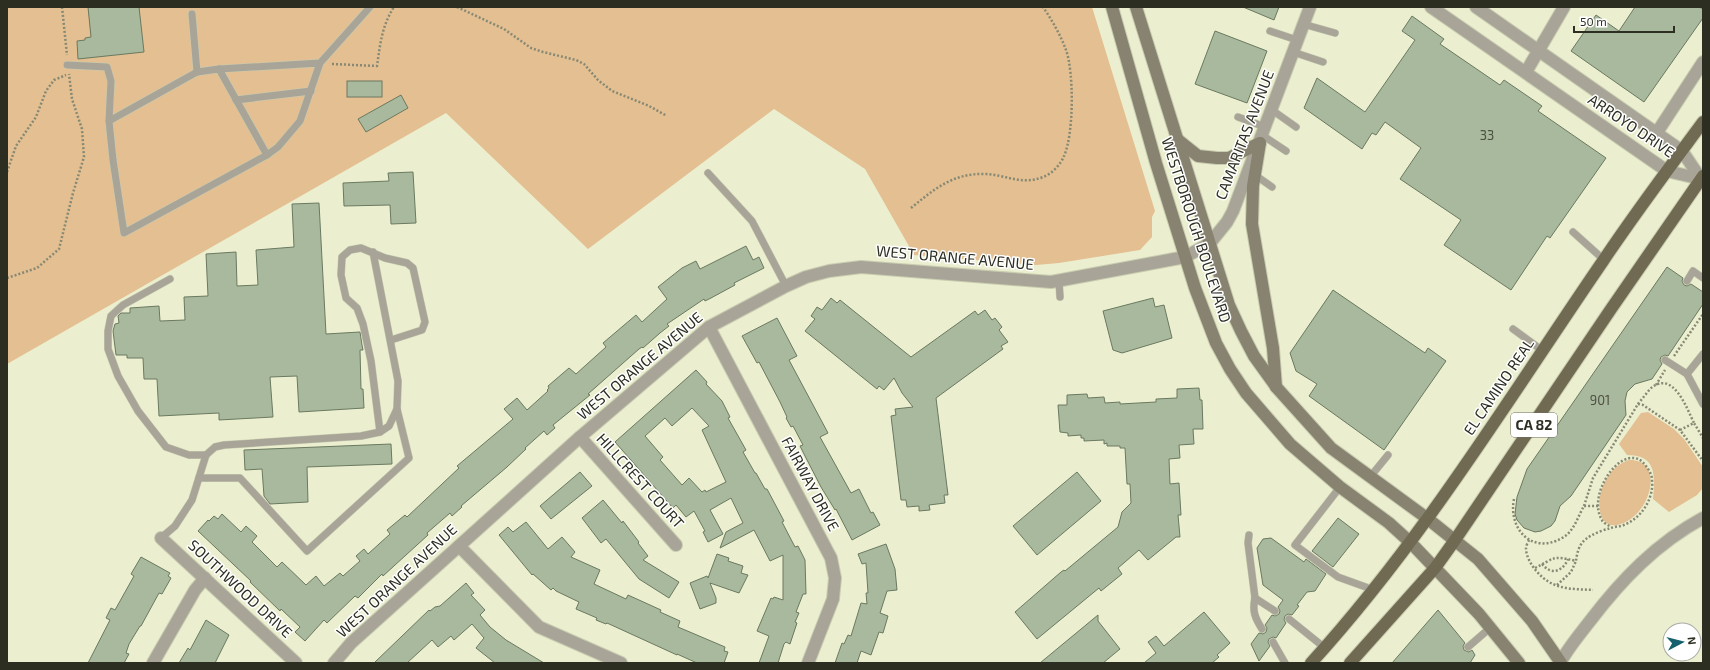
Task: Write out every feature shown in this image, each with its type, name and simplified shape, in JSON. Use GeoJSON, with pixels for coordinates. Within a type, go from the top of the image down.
{"type":"FeatureCollection","features":[{"type":"Feature","properties":{"kind":"main road","name":"WESTBOROUGH BOULEVARD"},"geometry":{"type":"LineString","coordinates":[[1112,7],[1156,164],[1205,316],[1216,343],[1246,393],[1290,444],[1340,486],[1389,523],[1411,543],[1490,628],[1519,663]]}},
{"type":"Feature","properties":{"kind":"main road","name":"WESTBOROUGH BOULEVARD"},"geometry":{"type":"LineString","coordinates":[[1136,7],[1229,305],[1254,356],[1277,388],[1331,448],[1428,519],[1478,559],[1532,621],[1560,663]]}},
{"type":"Feature","properties":{"kind":"main road","name":"EL CAMINO REAL"},"geometry":{"type":"LineString","coordinates":[[1311,663],[1374,590],[1411,543],[1543,351],[1603,260],[1703,122]]}},
{"type":"Feature","properties":{"kind":"main road"},"geometry":{"type":"LineString","coordinates":[[1178,140],[1198,156],[1229,158],[1262,135]]}},
{"type":"Feature","properties":{"kind":"main road"},"geometry":{"type":"LineString","coordinates":[[1262,135],[1255,175],[1252,205],[1254,241],[1273,348],[1277,388]]}},
{"type":"Feature","properties":{"kind":"main road","name":"CA 82"},"geometry":{"type":"LineString","coordinates":[[1350,663],[1435,568],[1702,178]]}},
{"type":"Feature","properties":{"kind":"street","name":"CAMARITAS AVENUE"},"geometry":{"type":"LineString","coordinates":[[1185,257],[1210,243],[1220,232],[1233,211],[1310,7]]}},
{"type":"Feature","properties":{"kind":"street","name":"ARROYO DRIVE"},"geometry":{"type":"LineString","coordinates":[[1431,7],[1667,171],[1702,178]]}},
{"type":"Feature","properties":{"kind":"street","name":"ARROYO DRIVE"},"geometry":{"type":"LineString","coordinates":[[1476,7],[1682,151],[1702,178]]}},
{"type":"Feature","properties":{"kind":"street"},"geometry":{"type":"LineString","coordinates":[[1526,72],[1564,7]]}},
{"type":"Feature","properties":{"kind":"street"},"geometry":{"type":"LineString","coordinates":[[1656,134],[1703,62]]}},
{"type":"Feature","properties":{"kind":"street","name":"WEST ORANGE AVENUE"},"geometry":{"type":"LineString","coordinates":[[334,663],[351,643],[580,437],[709,327],[786,286],[806,277],[829,271],[861,267],[1051,282],[1185,257]]}},
{"type":"Feature","properties":{"kind":"street","name":"FAIRWAY DRIVE"},"geometry":{"type":"LineString","coordinates":[[709,327],[831,558],[835,578],[833,599],[808,663]]}},
{"type":"Feature","properties":{"kind":"street","name":"HILLCREST COURT"},"geometry":{"type":"LineString","coordinates":[[580,437],[676,545]]}},
{"type":"Feature","properties":{"kind":"street"},"geometry":{"type":"LineString","coordinates":[[1560,663],[1608,598],[1641,562],[1661,545],[1703,518]]}},
{"type":"Feature","properties":{"kind":"street","name":"SOUTHWOOD DRIVE"},"geometry":{"type":"LineString","coordinates":[[161,538],[296,663]]}},
{"type":"Feature","properties":{"kind":"street"},"geometry":{"type":"LineString","coordinates":[[459,546],[539,627],[621,663]]}},
{"type":"Feature","properties":{"kind":"street"},"geometry":{"type":"LineString","coordinates":[[154,663],[195,590],[205,578]]}},
{"type":"Feature","properties":{"kind":"lane"},"geometry":{"type":"LineString","coordinates":[[67,65],[107,67],[111,81],[109,121],[112,160],[124,234],[267,155],[278,147],[300,121],[320,63],[370,7]]}},
{"type":"Feature","properties":{"kind":"lane"},"geometry":{"type":"LineString","coordinates":[[192,14],[197,72]]}},
{"type":"Feature","properties":{"kind":"lane"},"geometry":{"type":"LineString","coordinates":[[1303,24],[1335,33]]}},
{"type":"Feature","properties":{"kind":"lane"},"geometry":{"type":"LineString","coordinates":[[1270,31],[1323,62]]}},
{"type":"Feature","properties":{"kind":"lane"},"geometry":{"type":"LineString","coordinates":[[109,121],[197,72],[219,69],[320,63]]}},
{"type":"Feature","properties":{"kind":"lane"},"geometry":{"type":"LineString","coordinates":[[219,69],[267,155]]}},
{"type":"Feature","properties":{"kind":"lane"},"geometry":{"type":"LineString","coordinates":[[236,100],[311,90]]}},
{"type":"Feature","properties":{"kind":"lane"},"geometry":{"type":"LineString","coordinates":[[1272,110],[1296,127]]}},
{"type":"Feature","properties":{"kind":"lane"},"geometry":{"type":"LineString","coordinates":[[1238,117],[1286,151]]}},
{"type":"Feature","properties":{"kind":"lane"},"geometry":{"type":"LineString","coordinates":[[708,173],[752,221],[786,286]]}},
{"type":"Feature","properties":{"kind":"lane"},"geometry":{"type":"LineString","coordinates":[[1255,175],[1272,187]]}},
{"type":"Feature","properties":{"kind":"lane"},"geometry":{"type":"LineString","coordinates":[[1573,232],[1603,260]]}},
{"type":"Feature","properties":{"kind":"lane"},"geometry":{"type":"LineString","coordinates":[[380,432],[371,361],[363,324],[357,308],[346,298],[341,275],[342,256],[350,250],[361,248],[385,258],[407,263],[413,268],[425,322],[422,330],[417,333],[391,340]]}},
{"type":"Feature","properties":{"kind":"lane"},"geometry":{"type":"LineString","coordinates":[[199,478],[240,478],[307,551],[409,458],[397,409],[398,381],[373,252]]}},
{"type":"Feature","properties":{"kind":"lane"},"geometry":{"type":"LineString","coordinates":[[1687,281],[1693,271],[1703,278]]}},
{"type":"Feature","properties":{"kind":"lane"},"geometry":{"type":"LineString","coordinates":[[170,279],[123,305],[111,316],[108,331],[108,349],[118,376],[138,411],[166,448],[189,455],[206,455]]}},
{"type":"Feature","properties":{"kind":"lane"},"geometry":{"type":"LineString","coordinates":[[1059,281],[1060,297]]}},
{"type":"Feature","properties":{"kind":"lane"},"geometry":{"type":"LineString","coordinates":[[1513,329],[1543,351]]}},
{"type":"Feature","properties":{"kind":"lane"},"geometry":{"type":"LineString","coordinates":[[1687,374],[1703,354]]}},
{"type":"Feature","properties":{"kind":"lane"},"geometry":{"type":"LineString","coordinates":[[1667,361],[1687,374],[1703,404]]}},
{"type":"Feature","properties":{"kind":"lane"},"geometry":{"type":"LineString","coordinates":[[161,538],[174,526],[192,500],[206,455],[215,447],[224,445],[361,436],[380,432],[389,426],[397,409]]}},
{"type":"Feature","properties":{"kind":"lane"},"geometry":{"type":"LineString","coordinates":[[1370,477],[1388,455]]}},
{"type":"Feature","properties":{"kind":"lane"},"geometry":{"type":"LineString","coordinates":[[1340,486],[1295,545],[1338,577],[1374,590]]}},
{"type":"Feature","properties":{"kind":"lane"},"geometry":{"type":"LineString","coordinates":[[1249,535],[1248,544],[1255,598],[1253,606],[1255,618],[1262,629]]}},
{"type":"Feature","properties":{"kind":"lane"},"geometry":{"type":"LineString","coordinates":[[1255,598],[1276,611]]}},
{"type":"Feature","properties":{"kind":"lane"},"geometry":{"type":"LineString","coordinates":[[1289,619],[1325,648]]}},
{"type":"Feature","properties":{"kind":"lane"},"geometry":{"type":"LineString","coordinates":[[1468,646],[1490,628]]}},
{"type":"Feature","properties":{"kind":"lane"},"geometry":{"type":"LineString","coordinates":[[1273,642],[1285,663]]}},
{"type":"Feature","properties":{"kind":"path"},"geometry":{"type":"LineString","coordinates":[[7,278],[37,268],[59,249],[84,157],[82,129],[72,99],[68,74],[62,7]]}},
{"type":"Feature","properties":{"kind":"path"},"geometry":{"type":"LineString","coordinates":[[320,63],[377,66],[382,32],[387,18],[394,7]]}},
{"type":"Feature","properties":{"kind":"path"},"geometry":{"type":"LineString","coordinates":[[457,7],[504,29],[531,48],[576,60],[584,64],[598,80],[612,91],[649,106],[666,116]]}},
{"type":"Feature","properties":{"kind":"path"},"geometry":{"type":"LineString","coordinates":[[911,208],[933,190],[951,179],[984,174],[1029,181],[1045,177],[1056,168],[1064,156],[1070,123],[1070,63],[1066,50],[1043,7]]}},
{"type":"Feature","properties":{"kind":"path"},"geometry":{"type":"LineString","coordinates":[[7,172],[16,146],[36,117],[46,91],[54,80],[68,74]]}},
{"type":"Feature","properties":{"kind":"path"},"geometry":{"type":"LineString","coordinates":[[1514,499],[1512,509],[1517,528],[1524,537],[1529,540],[1541,543],[1551,542],[1563,538],[1572,530],[1584,506],[1593,478],[1638,404],[1656,385],[1667,361],[1703,314]]}},
{"type":"Feature","properties":{"kind":"path"},"geometry":{"type":"LineString","coordinates":[[1656,385],[1670,385],[1677,390],[1703,438]]}},
{"type":"Feature","properties":{"kind":"path"},"geometry":{"type":"LineString","coordinates":[[1638,404],[1643,405],[1680,430],[1703,461]]}},
{"type":"Feature","properties":{"kind":"path"},"geometry":{"type":"LineString","coordinates":[[1680,430],[1694,423]]}},
{"type":"Feature","properties":{"kind":"path"},"geometry":{"type":"LineString","coordinates":[[1556,585],[1571,572],[1581,544],[1586,539],[1611,527],[1625,525],[1641,513],[1648,502],[1651,493],[1652,480],[1649,470],[1645,464],[1635,458],[1627,459],[1613,468],[1602,484],[1598,496],[1598,506],[1602,520],[1611,527]]}},
{"type":"Feature","properties":{"kind":"path"},"geometry":{"type":"LineString","coordinates":[[1584,506],[1598,506]]}},
{"type":"Feature","properties":{"kind":"path"},"geometry":{"type":"LineString","coordinates":[[1529,540],[1526,548],[1529,560],[1534,568],[1545,579],[1556,585],[1574,589],[1593,590]]}},
{"type":"Feature","properties":{"kind":"path"},"geometry":{"type":"LineString","coordinates":[[1534,568],[1555,557],[1576,561]]}},
{"type":"Feature","properties":{"kind":"path"},"geometry":{"type":"LineString","coordinates":[[1542,564],[1548,570],[1558,571],[1563,568],[1568,559]]}},
{"type":"Feature","properties":{"kind":"shaded area"},"geometry":{"type":"Polygon","coordinates":[[[7,7],[1092,7],[1155,211],[1152,217],[1152,237],[1140,250],[1059,263],[1036,265],[914,255],[865,169],[774,109],[588,249],[446,113],[7,364],[7,7]]]}},
{"type":"Feature","properties":{"kind":"shaded area"},"geometry":{"type":"Polygon","coordinates":[[[1648,412],[1674,429],[1684,439],[1703,467],[1703,488],[1697,495],[1669,512],[1653,499],[1654,475],[1649,463],[1637,456],[1627,455],[1619,444],[1641,413],[1648,412]]]}},
{"type":"Feature","properties":{"kind":"shaded area"},"geometry":{"type":"Polygon","coordinates":[[[1629,460],[1641,462],[1648,469],[1651,479],[1650,490],[1645,502],[1638,512],[1629,520],[1617,525],[1608,524],[1603,518],[1600,510],[1600,498],[1603,487],[1617,466],[1629,460]]]}},
{"type":"Feature","properties":{"kind":"building"},"geometry":{"type":"Polygon","coordinates":[[[88,7],[139,7],[144,52],[78,59],[77,41],[85,40],[85,38],[91,37],[88,7]]]}},
{"type":"Feature","properties":{"kind":"building"},"geometry":{"type":"Polygon","coordinates":[[[1243,7],[1279,7],[1274,20],[1243,7]]]}},
{"type":"Feature","properties":{"kind":"building"},"geometry":{"type":"Polygon","coordinates":[[[1635,7],[1699,7],[1703,9],[1703,18],[1644,102],[1571,51],[1596,15],[1619,31],[1635,7]]]}},
{"type":"Feature","properties":{"kind":"building"},"geometry":{"type":"Polygon","coordinates":[[[1412,16],[1444,39],[1440,44],[1500,85],[1504,80],[1542,106],[1538,111],[1606,158],[1550,238],[1547,236],[1511,290],[1444,245],[1461,220],[1400,179],[1421,148],[1385,122],[1376,135],[1372,133],[1362,149],[1304,108],[1317,78],[1365,112],[1415,40],[1402,31],[1412,16]]]}},
{"type":"Feature","properties":{"kind":"building"},"geometry":{"type":"Polygon","coordinates":[[[1215,31],[1267,51],[1247,103],[1195,84],[1215,31]]]}},
{"type":"Feature","properties":{"kind":"building"},"geometry":{"type":"Polygon","coordinates":[[[347,81],[382,81],[382,97],[347,97],[347,81]]]}},
{"type":"Feature","properties":{"kind":"building"},"geometry":{"type":"Polygon","coordinates":[[[401,95],[408,108],[366,132],[358,119],[401,95]]]}},
{"type":"Feature","properties":{"kind":"building"},"geometry":{"type":"Polygon","coordinates":[[[413,172],[416,223],[391,224],[390,205],[344,206],[343,183],[389,181],[388,173],[413,172]]]}},
{"type":"Feature","properties":{"kind":"building"},"geometry":{"type":"Polygon","coordinates":[[[319,203],[326,334],[360,332],[363,350],[360,350],[361,389],[363,389],[364,408],[299,412],[297,376],[270,377],[273,417],[219,420],[219,413],[159,416],[157,379],[144,379],[143,358],[127,358],[127,355],[116,355],[113,331],[115,324],[119,323],[118,316],[121,313],[130,313],[130,308],[159,306],[160,321],[185,320],[184,297],[208,296],[206,254],[236,252],[237,286],[258,285],[256,250],[294,247],[292,204],[319,203]]]}},
{"type":"Feature","properties":{"kind":"building"},"geometry":{"type":"Polygon","coordinates":[[[746,246],[753,260],[759,257],[764,268],[734,283],[735,285],[711,298],[705,301],[704,299],[667,324],[669,326],[643,348],[642,347],[639,349],[588,394],[590,395],[553,425],[555,428],[547,435],[544,431],[507,467],[461,506],[462,507],[452,516],[450,513],[427,533],[428,535],[383,576],[382,574],[358,598],[355,596],[327,623],[324,620],[305,641],[295,632],[300,627],[281,609],[280,611],[250,582],[251,581],[198,531],[208,520],[209,521],[214,516],[218,519],[222,514],[241,532],[246,526],[257,536],[252,542],[277,567],[282,562],[306,585],[316,576],[324,586],[340,573],[343,576],[360,561],[356,556],[364,549],[368,554],[390,534],[387,530],[405,515],[407,517],[459,468],[457,466],[513,419],[504,409],[517,398],[527,410],[548,391],[548,386],[569,368],[576,374],[606,347],[603,343],[636,315],[642,322],[667,299],[658,287],[682,268],[696,261],[700,269],[746,246]]]}},
{"type":"Feature","properties":{"kind":"building"},"geometry":{"type":"Polygon","coordinates":[[[1667,267],[1683,278],[1682,281],[1684,285],[1687,286],[1691,284],[1703,292],[1703,304],[1668,356],[1665,355],[1661,357],[1660,360],[1662,364],[1652,379],[1635,384],[1627,392],[1625,401],[1626,415],[1571,496],[1560,506],[1555,521],[1551,526],[1541,531],[1535,532],[1524,528],[1517,520],[1515,514],[1517,497],[1527,469],[1667,267]]]}},
{"type":"Feature","properties":{"kind":"building"},"geometry":{"type":"Polygon","coordinates":[[[1333,290],[1425,353],[1428,348],[1446,361],[1384,450],[1309,396],[1317,384],[1296,371],[1290,353],[1333,290]]]}},
{"type":"Feature","properties":{"kind":"building"},"geometry":{"type":"Polygon","coordinates":[[[831,298],[837,303],[840,300],[911,357],[975,311],[978,315],[985,310],[992,320],[995,318],[1002,327],[999,330],[1008,342],[1001,346],[1003,349],[936,398],[948,495],[944,495],[945,503],[929,505],[930,510],[919,511],[919,506],[907,507],[906,500],[901,500],[891,416],[896,415],[895,409],[913,407],[902,393],[894,378],[884,390],[879,386],[877,389],[805,331],[815,319],[811,316],[817,307],[822,310],[831,298]]]}},
{"type":"Feature","properties":{"kind":"building"},"geometry":{"type":"Polygon","coordinates":[[[1153,298],[1155,307],[1164,305],[1172,338],[1122,353],[1113,350],[1103,311],[1153,298]]]}},
{"type":"Feature","properties":{"kind":"building"},"geometry":{"type":"Polygon","coordinates":[[[777,318],[797,356],[789,360],[828,433],[820,437],[851,493],[859,489],[871,513],[873,512],[880,525],[852,540],[836,509],[835,510],[821,487],[800,446],[803,445],[793,426],[791,427],[786,418],[787,417],[780,402],[759,362],[757,363],[742,336],[777,318]]]}},
{"type":"Feature","properties":{"kind":"building"},"geometry":{"type":"Polygon","coordinates":[[[696,370],[707,382],[706,384],[722,401],[730,417],[728,418],[746,450],[743,452],[765,489],[767,489],[784,521],[782,522],[795,547],[798,546],[805,560],[806,594],[803,594],[796,612],[799,613],[795,622],[797,623],[790,644],[786,642],[784,644],[778,663],[759,663],[769,636],[757,631],[771,598],[773,599],[774,597],[783,600],[783,555],[770,561],[754,530],[720,548],[726,532],[743,523],[731,498],[710,510],[723,534],[708,542],[703,532],[705,531],[694,511],[686,517],[676,505],[673,508],[615,442],[696,370]],[[692,408],[672,426],[665,418],[645,436],[663,457],[660,460],[682,485],[689,478],[702,492],[705,490],[706,492],[726,482],[702,430],[709,426],[692,408]]]}},
{"type":"Feature","properties":{"kind":"building"},"geometry":{"type":"Polygon","coordinates":[[[1199,388],[1200,400],[1202,400],[1203,429],[1193,429],[1194,444],[1179,445],[1180,458],[1169,459],[1170,484],[1179,483],[1181,515],[1178,515],[1180,537],[1176,537],[1148,560],[1139,550],[1118,568],[1122,574],[1101,591],[1099,588],[1037,639],[1015,612],[1061,572],[1064,570],[1065,571],[1118,527],[1122,512],[1131,503],[1130,484],[1127,484],[1125,448],[1120,448],[1120,446],[1107,446],[1107,443],[1104,444],[1104,440],[1084,441],[1084,438],[1081,438],[1081,435],[1068,436],[1068,433],[1060,432],[1058,405],[1067,405],[1067,395],[1087,394],[1088,398],[1104,397],[1105,403],[1120,402],[1120,404],[1156,402],[1156,399],[1177,398],[1177,389],[1199,388]]]}},
{"type":"Feature","properties":{"kind":"building"},"geometry":{"type":"Polygon","coordinates":[[[391,444],[392,464],[307,467],[308,502],[270,504],[264,496],[262,469],[245,470],[244,450],[391,444]]]}},
{"type":"Feature","properties":{"kind":"building"},"geometry":{"type":"Polygon","coordinates":[[[580,472],[592,486],[551,519],[540,506],[580,472]]]}},
{"type":"Feature","properties":{"kind":"building"},"geometry":{"type":"Polygon","coordinates":[[[1077,472],[1101,501],[1037,555],[1013,526],[1077,472]]]}},
{"type":"Feature","properties":{"kind":"building"},"geometry":{"type":"Polygon","coordinates":[[[603,500],[622,523],[623,521],[639,542],[638,543],[648,556],[643,560],[679,582],[669,598],[639,579],[606,539],[601,543],[582,518],[603,500]]]}},
{"type":"Feature","properties":{"kind":"building"},"geometry":{"type":"Polygon","coordinates":[[[1338,518],[1359,534],[1333,567],[1312,551],[1338,518]]]}},
{"type":"Feature","properties":{"kind":"building"},"geometry":{"type":"Polygon","coordinates":[[[526,522],[548,549],[562,537],[575,552],[571,557],[600,570],[594,584],[626,599],[628,595],[661,610],[660,612],[680,621],[678,627],[725,647],[724,651],[728,652],[724,663],[697,663],[607,623],[606,624],[596,620],[597,618],[576,609],[579,602],[556,591],[553,588],[551,590],[533,574],[532,575],[499,535],[508,527],[513,532],[526,522]]]}},
{"type":"Feature","properties":{"kind":"building"},"geometry":{"type":"Polygon","coordinates":[[[1271,538],[1304,562],[1306,559],[1326,574],[1315,591],[1307,592],[1297,605],[1299,606],[1292,615],[1288,614],[1285,616],[1284,620],[1286,623],[1276,638],[1273,637],[1269,639],[1268,642],[1270,646],[1259,661],[1251,644],[1259,633],[1263,634],[1266,632],[1267,628],[1265,625],[1272,615],[1275,616],[1279,614],[1280,611],[1278,607],[1283,600],[1263,585],[1257,548],[1263,539],[1271,538]]]}},
{"type":"Feature","properties":{"kind":"building"},"geometry":{"type":"Polygon","coordinates":[[[886,544],[895,569],[897,590],[887,591],[880,613],[888,616],[883,633],[879,632],[871,655],[861,651],[857,663],[835,663],[842,643],[844,644],[848,635],[851,636],[861,603],[867,604],[866,593],[868,593],[866,563],[862,564],[858,554],[886,544]]]}},
{"type":"Feature","properties":{"kind":"building"},"geometry":{"type":"Polygon","coordinates":[[[717,554],[729,558],[728,561],[743,566],[741,573],[748,575],[739,593],[710,583],[716,598],[716,603],[700,609],[690,583],[707,576],[708,578],[717,554]]]}},
{"type":"Feature","properties":{"kind":"building"},"geometry":{"type":"Polygon","coordinates":[[[141,557],[170,573],[168,576],[171,578],[162,594],[159,593],[141,626],[129,644],[126,653],[129,654],[124,663],[88,663],[110,620],[106,618],[111,608],[115,610],[134,576],[131,574],[141,557]]]}},
{"type":"Feature","properties":{"kind":"building"},"geometry":{"type":"Polygon","coordinates":[[[466,583],[474,593],[471,595],[485,610],[480,615],[490,627],[506,640],[544,663],[495,663],[476,648],[484,638],[472,624],[454,640],[451,636],[438,647],[432,640],[407,663],[374,663],[429,610],[430,611],[435,607],[440,606],[466,583]]]}},
{"type":"Feature","properties":{"kind":"building"},"geometry":{"type":"Polygon","coordinates":[[[1438,610],[1465,643],[1463,646],[1464,650],[1469,652],[1472,650],[1475,655],[1470,663],[1392,663],[1438,610]]]}},
{"type":"Feature","properties":{"kind":"building"},"geometry":{"type":"Polygon","coordinates":[[[1204,612],[1230,643],[1217,655],[1219,657],[1212,663],[1144,663],[1156,653],[1148,642],[1156,636],[1164,646],[1204,612]]]}},
{"type":"Feature","properties":{"kind":"building"},"geometry":{"type":"Polygon","coordinates":[[[1098,615],[1098,621],[1120,649],[1103,663],[1040,663],[1098,615]]]}},
{"type":"Feature","properties":{"kind":"building"},"geometry":{"type":"Polygon","coordinates":[[[206,620],[229,635],[215,663],[179,663],[188,648],[190,650],[206,620]]]}}]}
